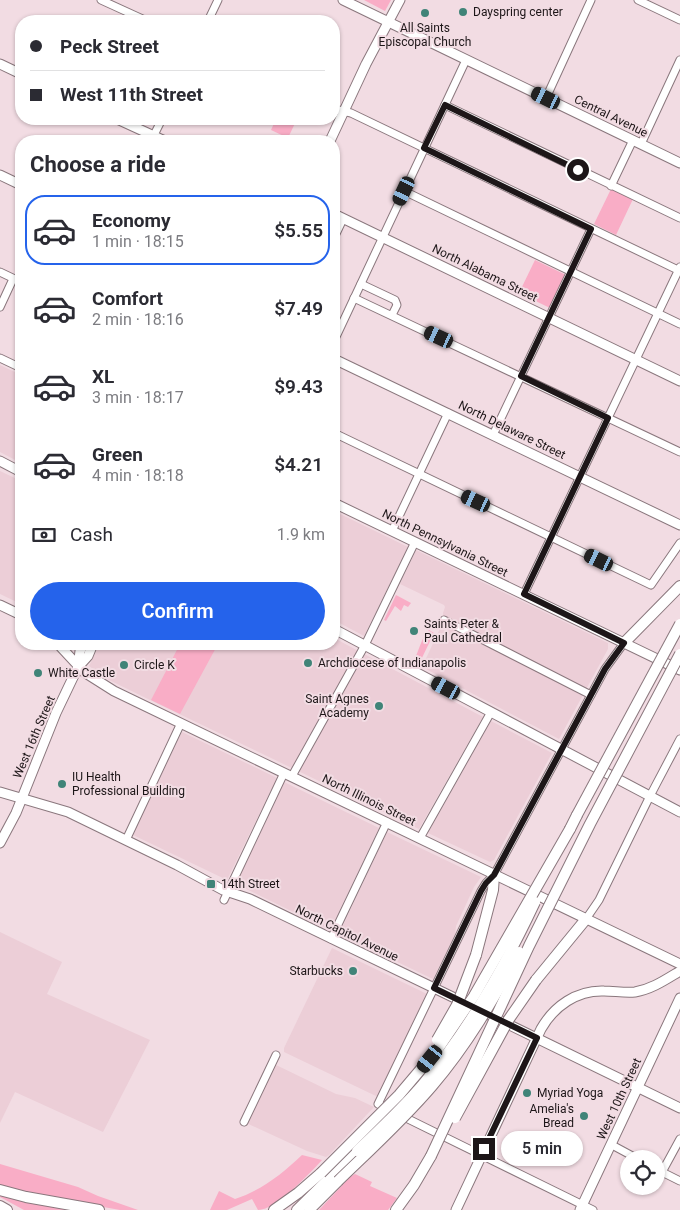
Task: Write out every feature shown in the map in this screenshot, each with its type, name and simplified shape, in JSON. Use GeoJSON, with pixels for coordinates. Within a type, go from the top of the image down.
{"type":"FeatureCollection","features":[{"type":"Feature","properties":{"kind":"highway"},"geometry":{"type":"LineString","coordinates":[[624,643],[680,586]]}},
{"type":"Feature","properties":{"kind":"highway"},"geometry":{"type":"LineString","coordinates":[[309,1210],[330,1177],[413,1080],[464,1012],[570,829],[680,624]]}},
{"type":"Feature","properties":{"kind":"highway"},"geometry":{"type":"LineString","coordinates":[[399,1206],[414,1185],[430,1156],[516,972],[579,846],[680,654]]}},
{"type":"Feature","properties":{"kind":"highway"},"geometry":{"type":"LineString","coordinates":[[297,1210],[416,1092],[443,1060],[466,1028],[513,946],[570,829]]}},
{"type":"Feature","properties":{"kind":"highway"},"geometry":{"type":"LineString","coordinates":[[274,1210],[298,1194],[330,1177],[414,1106],[437,1079],[465,1043],[496,994],[579,846]]}},
{"type":"Feature","properties":{"kind":"highway"},"geometry":{"type":"LineString","coordinates":[[413,1080],[457,1005],[476,955],[493,890],[494,875]]}},
{"type":"Feature","properties":{"kind":"highway"},"geometry":{"type":"LineString","coordinates":[[430,1156],[453,1121],[512,1014],[536,980],[586,919]]}},
{"type":"Feature","properties":{"kind":"highway"},"geometry":{"type":"LineString","coordinates":[[0,1190],[26,1197],[99,1210]]}},
{"type":"Feature","properties":{"kind":"highway"},"geometry":{"type":"LineString","coordinates":[[0,1206],[7,1210]]}},
{"type":"Feature","properties":{"kind":"main road","name":"Central Avenue"},"geometry":{"type":"LineString","coordinates":[[343,0],[680,162]]}},
{"type":"Feature","properties":{"kind":"main road"},"geometry":{"type":"LineString","coordinates":[[340,120],[366,64],[400,0]]}},
{"type":"Feature","properties":{"kind":"main road"},"geometry":{"type":"LineString","coordinates":[[0,64],[15,71]]}},
{"type":"Feature","properties":{"kind":"main road"},"geometry":{"type":"LineString","coordinates":[[128,125],[145,135]]}},
{"type":"Feature","properties":{"kind":"main road"},"geometry":{"type":"LineString","coordinates":[[0,175],[15,182]]}},
{"type":"Feature","properties":{"kind":"main road","name":"North Alabama Street"},"geometry":{"type":"LineString","coordinates":[[340,217],[680,381]]}},
{"type":"Feature","properties":{"kind":"main road","name":"North Delaware Street"},"geometry":{"type":"LineString","coordinates":[[340,361],[680,525]]}},
{"type":"Feature","properties":{"kind":"main road"},"geometry":{"type":"LineString","coordinates":[[0,461],[15,469]]}},
{"type":"Feature","properties":{"kind":"main road","name":"North Pennsylvania Street"},"geometry":{"type":"LineString","coordinates":[[340,506],[680,670]]}},
{"type":"Feature","properties":{"kind":"main road"},"geometry":{"type":"LineString","coordinates":[[0,605],[15,612]]}},
{"type":"Feature","properties":{"kind":"main road"},"geometry":{"type":"LineString","coordinates":[[340,632],[680,812]]}},
{"type":"Feature","properties":{"kind":"main road","name":"North Illinois Street"},"geometry":{"type":"LineString","coordinates":[[63,650],[78,667],[101,684],[680,964]]}},
{"type":"Feature","properties":{"kind":"main road","name":"West 16th Street"},"geometry":{"type":"LineString","coordinates":[[78,667],[81,650]]}},
{"type":"Feature","properties":{"kind":"main road","name":"West 16th Street"},"geometry":{"type":"LineString","coordinates":[[0,843],[22,798],[78,667],[88,656],[90,650]]}},
{"type":"Feature","properties":{"kind":"main road","name":"North Capitol Avenue"},"geometry":{"type":"LineString","coordinates":[[0,792],[62,809],[126,840],[226,896],[250,899],[680,1108]]}},
{"type":"Feature","properties":{"kind":"main road"},"geometry":{"type":"LineString","coordinates":[[456,1210],[537,1038],[551,1014],[572,998],[592,992],[628,992],[648,989],[660,984],[680,971]]}},
{"type":"Feature","properties":{"kind":"main road","name":"West 10th Street"},"geometry":{"type":"LineString","coordinates":[[582,1207],[680,998]]}},
{"type":"Feature","properties":{"kind":"street"},"geometry":{"type":"LineString","coordinates":[[101,0],[133,15]]}},
{"type":"Feature","properties":{"kind":"street"},"geometry":{"type":"LineString","coordinates":[[211,15],[218,0]]}},
{"type":"Feature","properties":{"kind":"street"},"geometry":{"type":"LineString","coordinates":[[546,98],[592,0]]}},
{"type":"Feature","properties":{"kind":"street"},"geometry":{"type":"LineString","coordinates":[[638,0],[680,20]]}},
{"type":"Feature","properties":{"kind":"street"},"geometry":{"type":"LineString","coordinates":[[340,328],[466,60]]}},
{"type":"Feature","properties":{"kind":"street"},"geometry":{"type":"LineString","coordinates":[[611,186],[637,142],[680,60]]}},
{"type":"Feature","properties":{"kind":"street"},"geometry":{"type":"LineString","coordinates":[[445,105],[680,218]]}},
{"type":"Feature","properties":{"kind":"street"},"geometry":{"type":"LineString","coordinates":[[340,111],[352,113],[591,229],[679,269],[524,594]]}},
{"type":"Feature","properties":{"kind":"street"},"geometry":{"type":"LineString","coordinates":[[404,191],[680,324]]}},
{"type":"Feature","properties":{"kind":"street"},"geometry":{"type":"LineString","coordinates":[[340,225],[343,219]]}},
{"type":"Feature","properties":{"kind":"street"},"geometry":{"type":"LineString","coordinates":[[493,435],[591,229]]}},
{"type":"Feature","properties":{"kind":"street"},"geometry":{"type":"LineString","coordinates":[[0,272],[13,279],[0,307]]}},
{"type":"Feature","properties":{"kind":"street"},"geometry":{"type":"LineString","coordinates":[[361,284],[395,300],[397,305],[392,315]]}},
{"type":"Feature","properties":{"kind":"street"},"geometry":{"type":"LineString","coordinates":[[354,298],[680,452]]}},
{"type":"Feature","properties":{"kind":"street"},"geometry":{"type":"LineString","coordinates":[[0,358],[15,365]]}},
{"type":"Feature","properties":{"kind":"street"},"geometry":{"type":"LineString","coordinates":[[392,531],[448,414]]}},
{"type":"Feature","properties":{"kind":"street"},"geometry":{"type":"LineString","coordinates":[[340,436],[650,585],[680,543]]}},
{"type":"Feature","properties":{"kind":"street"},"geometry":{"type":"LineString","coordinates":[[226,896],[288,775],[365,646],[415,542]]}},
{"type":"Feature","properties":{"kind":"street"},"geometry":{"type":"LineString","coordinates":[[444,620],[591,695]]}},
{"type":"Feature","properties":{"kind":"street"},"geometry":{"type":"LineString","coordinates":[[593,1210],[582,1207],[378,1104],[481,891],[494,875],[605,669],[624,643]]}},
{"type":"Feature","properties":{"kind":"street"},"geometry":{"type":"LineString","coordinates":[[420,838],[490,712]]}},
{"type":"Feature","properties":{"kind":"street"},"geometry":{"type":"LineString","coordinates":[[126,840],[181,723]]}},
{"type":"Feature","properties":{"kind":"street"},"geometry":{"type":"LineString","coordinates":[[586,919],[600,900],[650,796],[680,739]]}},
{"type":"Feature","properties":{"kind":"street"},"geometry":{"type":"LineString","coordinates":[[331,939],[387,822]]}},
{"type":"Feature","properties":{"kind":"street"},"geometry":{"type":"LineString","coordinates":[[244,1122],[276,1055]]}},
{"type":"Feature","properties":{"kind":"street"},"geometry":{"type":"LineString","coordinates":[[665,1161],[680,1139]]}},
{"type":"Feature","properties":{"kind":"street"},"geometry":{"type":"LineString","coordinates":[[612,1145],[621,1150]]}},
{"type":"Feature","properties":{"kind":"street"},"geometry":{"type":"LineString","coordinates":[[665,1173],[680,1182]]}},
{"type":"Feature","properties":{"kind":"shaded area"},"geometry":{"type":"Polygon","coordinates":[[[364,0],[391,0],[385,11],[364,0]]]}},
{"type":"Feature","properties":{"kind":"shaded area"},"geometry":{"type":"Polygon","coordinates":[[[273,125],[294,125],[289,135],[282,135],[271,130],[273,125]]]}},
{"type":"Feature","properties":{"kind":"shaded area"},"geometry":{"type":"Polygon","coordinates":[[[611,189],[633,199],[616,235],[594,224],[611,189]]]}},
{"type":"Feature","properties":{"kind":"shaded area"},"geometry":{"type":"Polygon","coordinates":[[[535,260],[566,275],[550,308],[519,293],[535,260]]]}},
{"type":"Feature","properties":{"kind":"shaded area"},"geometry":{"type":"Polygon","coordinates":[[[0,365],[15,372],[15,460],[0,452],[0,365]]]}},
{"type":"Feature","properties":{"kind":"shaded area"},"geometry":{"type":"Polygon","coordinates":[[[0,471],[15,478],[15,601],[0,594],[0,471]]]}},
{"type":"Feature","properties":{"kind":"shaded area"},"geometry":{"type":"Polygon","coordinates":[[[340,514],[408,547],[364,636],[340,623],[340,514]]]}},
{"type":"Feature","properties":{"kind":"shaded area"},"geometry":{"type":"Polygon","coordinates":[[[416,550],[608,643],[608,649],[559,739],[422,667],[444,620],[443,613],[445,607],[400,584],[416,550]]]}},
{"type":"Feature","properties":{"kind":"shaded area"},"geometry":{"type":"Polygon","coordinates":[[[396,595],[411,603],[408,607],[404,605],[401,611],[395,606],[386,621],[384,620],[396,595]]]}},
{"type":"Feature","properties":{"kind":"shaded area"},"geometry":{"type":"Polygon","coordinates":[[[429,630],[434,633],[419,664],[414,660],[429,630]]]}},
{"type":"Feature","properties":{"kind":"shaded area"},"geometry":{"type":"Polygon","coordinates":[[[340,641],[483,717],[419,829],[107,679],[89,666],[97,650],[340,650],[340,641]]]}},
{"type":"Feature","properties":{"kind":"shaded area"},"geometry":{"type":"Polygon","coordinates":[[[177,650],[215,650],[180,714],[151,700],[177,650]]]}},
{"type":"Feature","properties":{"kind":"shaded area"},"geometry":{"type":"Polygon","coordinates":[[[491,721],[552,753],[494,860],[490,862],[428,833],[491,721]]]}},
{"type":"Feature","properties":{"kind":"shaded area"},"geometry":{"type":"Polygon","coordinates":[[[182,732],[277,778],[227,880],[131,834],[182,732]]]}},
{"type":"Feature","properties":{"kind":"shaded area"},"geometry":{"type":"Polygon","coordinates":[[[284,782],[379,828],[330,930],[236,884],[284,782]]]}},
{"type":"Feature","properties":{"kind":"shaded area"},"geometry":{"type":"Polygon","coordinates":[[[387,832],[481,877],[474,887],[456,926],[455,934],[433,979],[339,934],[387,832]]]}},
{"type":"Feature","properties":{"kind":"shaded area"},"geometry":{"type":"Polygon","coordinates":[[[0,932],[62,962],[47,994],[150,1040],[103,1132],[15,1092],[0,1123],[0,932]]]}},
{"type":"Feature","properties":{"kind":"shaded area"},"geometry":{"type":"Polygon","coordinates":[[[332,948],[427,994],[378,1097],[284,1052],[284,1048],[332,948]]]}},
{"type":"Feature","properties":{"kind":"shaded area"},"geometry":{"type":"Polygon","coordinates":[[[272,1063],[336,1094],[355,1098],[374,1107],[326,1157],[307,1151],[244,1122],[272,1063]]]}},
{"type":"Feature","properties":{"kind":"shaded area"},"geometry":{"type":"Polygon","coordinates":[[[302,1155],[322,1160],[292,1190],[274,1204],[258,1210],[252,1199],[227,1210],[210,1210],[219,1191],[235,1199],[245,1195],[271,1181],[302,1155]]]}},
{"type":"Feature","properties":{"kind":"shaded area"},"geometry":{"type":"Polygon","coordinates":[[[0,1164],[78,1187],[138,1210],[120,1210],[0,1186],[0,1164]]]}},
{"type":"Feature","properties":{"kind":"shaded area"},"geometry":{"type":"Polygon","coordinates":[[[355,1174],[372,1182],[370,1186],[397,1198],[388,1210],[319,1210],[350,1177],[355,1174]]]}},
{"type":"Feature","properties":{"kind":"shaded area"},"geometry":{"type":"Polygon","coordinates":[[[0,1193],[71,1210],[24,1210],[0,1197],[0,1193]]]}},
{"type":"Feature","properties":{"kind":"place","name":"Dayspring center"},"geometry":{"type":"Point","coordinates":[463,12]}},
{"type":"Feature","properties":{"kind":"place","name":"All Saints Episcopal Church"},"geometry":{"type":"Point","coordinates":[425,13]}},
{"type":"Feature","properties":{"kind":"place","name":"Saints Peter & Paul Cathedral"},"geometry":{"type":"Point","coordinates":[414,631]}},
{"type":"Feature","properties":{"kind":"place","name":"Archdiocese of Indianapolis"},"geometry":{"type":"Point","coordinates":[308,663]}},
{"type":"Feature","properties":{"kind":"place","name":"Circle K"},"geometry":{"type":"Point","coordinates":[124,665]}},
{"type":"Feature","properties":{"kind":"place","name":"White Castle"},"geometry":{"type":"Point","coordinates":[38,673]}},
{"type":"Feature","properties":{"kind":"place","name":"Saint Agnes Academy"},"geometry":{"type":"Point","coordinates":[379,706]}},
{"type":"Feature","properties":{"kind":"place","name":"IU Health Professional Building"},"geometry":{"type":"Point","coordinates":[62,784]}},
{"type":"Feature","properties":{"kind":"place","name":"14th Street"},"geometry":{"type":"Point","coordinates":[211,884]}},
{"type":"Feature","properties":{"kind":"place","name":"Starbucks"},"geometry":{"type":"Point","coordinates":[353,971]}},
{"type":"Feature","properties":{"kind":"place","name":"Myriad Yoga"},"geometry":{"type":"Point","coordinates":[527,1093]}},
{"type":"Feature","properties":{"kind":"place","name":"Amelia's Bread"},"geometry":{"type":"Point","coordinates":[584,1116]}},
{"type":"Feature","properties":{"kind":"route"},"geometry":{"type":"LineString","coordinates":[[484,1149],[537,1038],[434,988],[481,891],[494,875],[605,669],[624,643],[524,594],[608,418],[521,376],[591,229],[424,148],[445,105],[578,170]]}}]}
